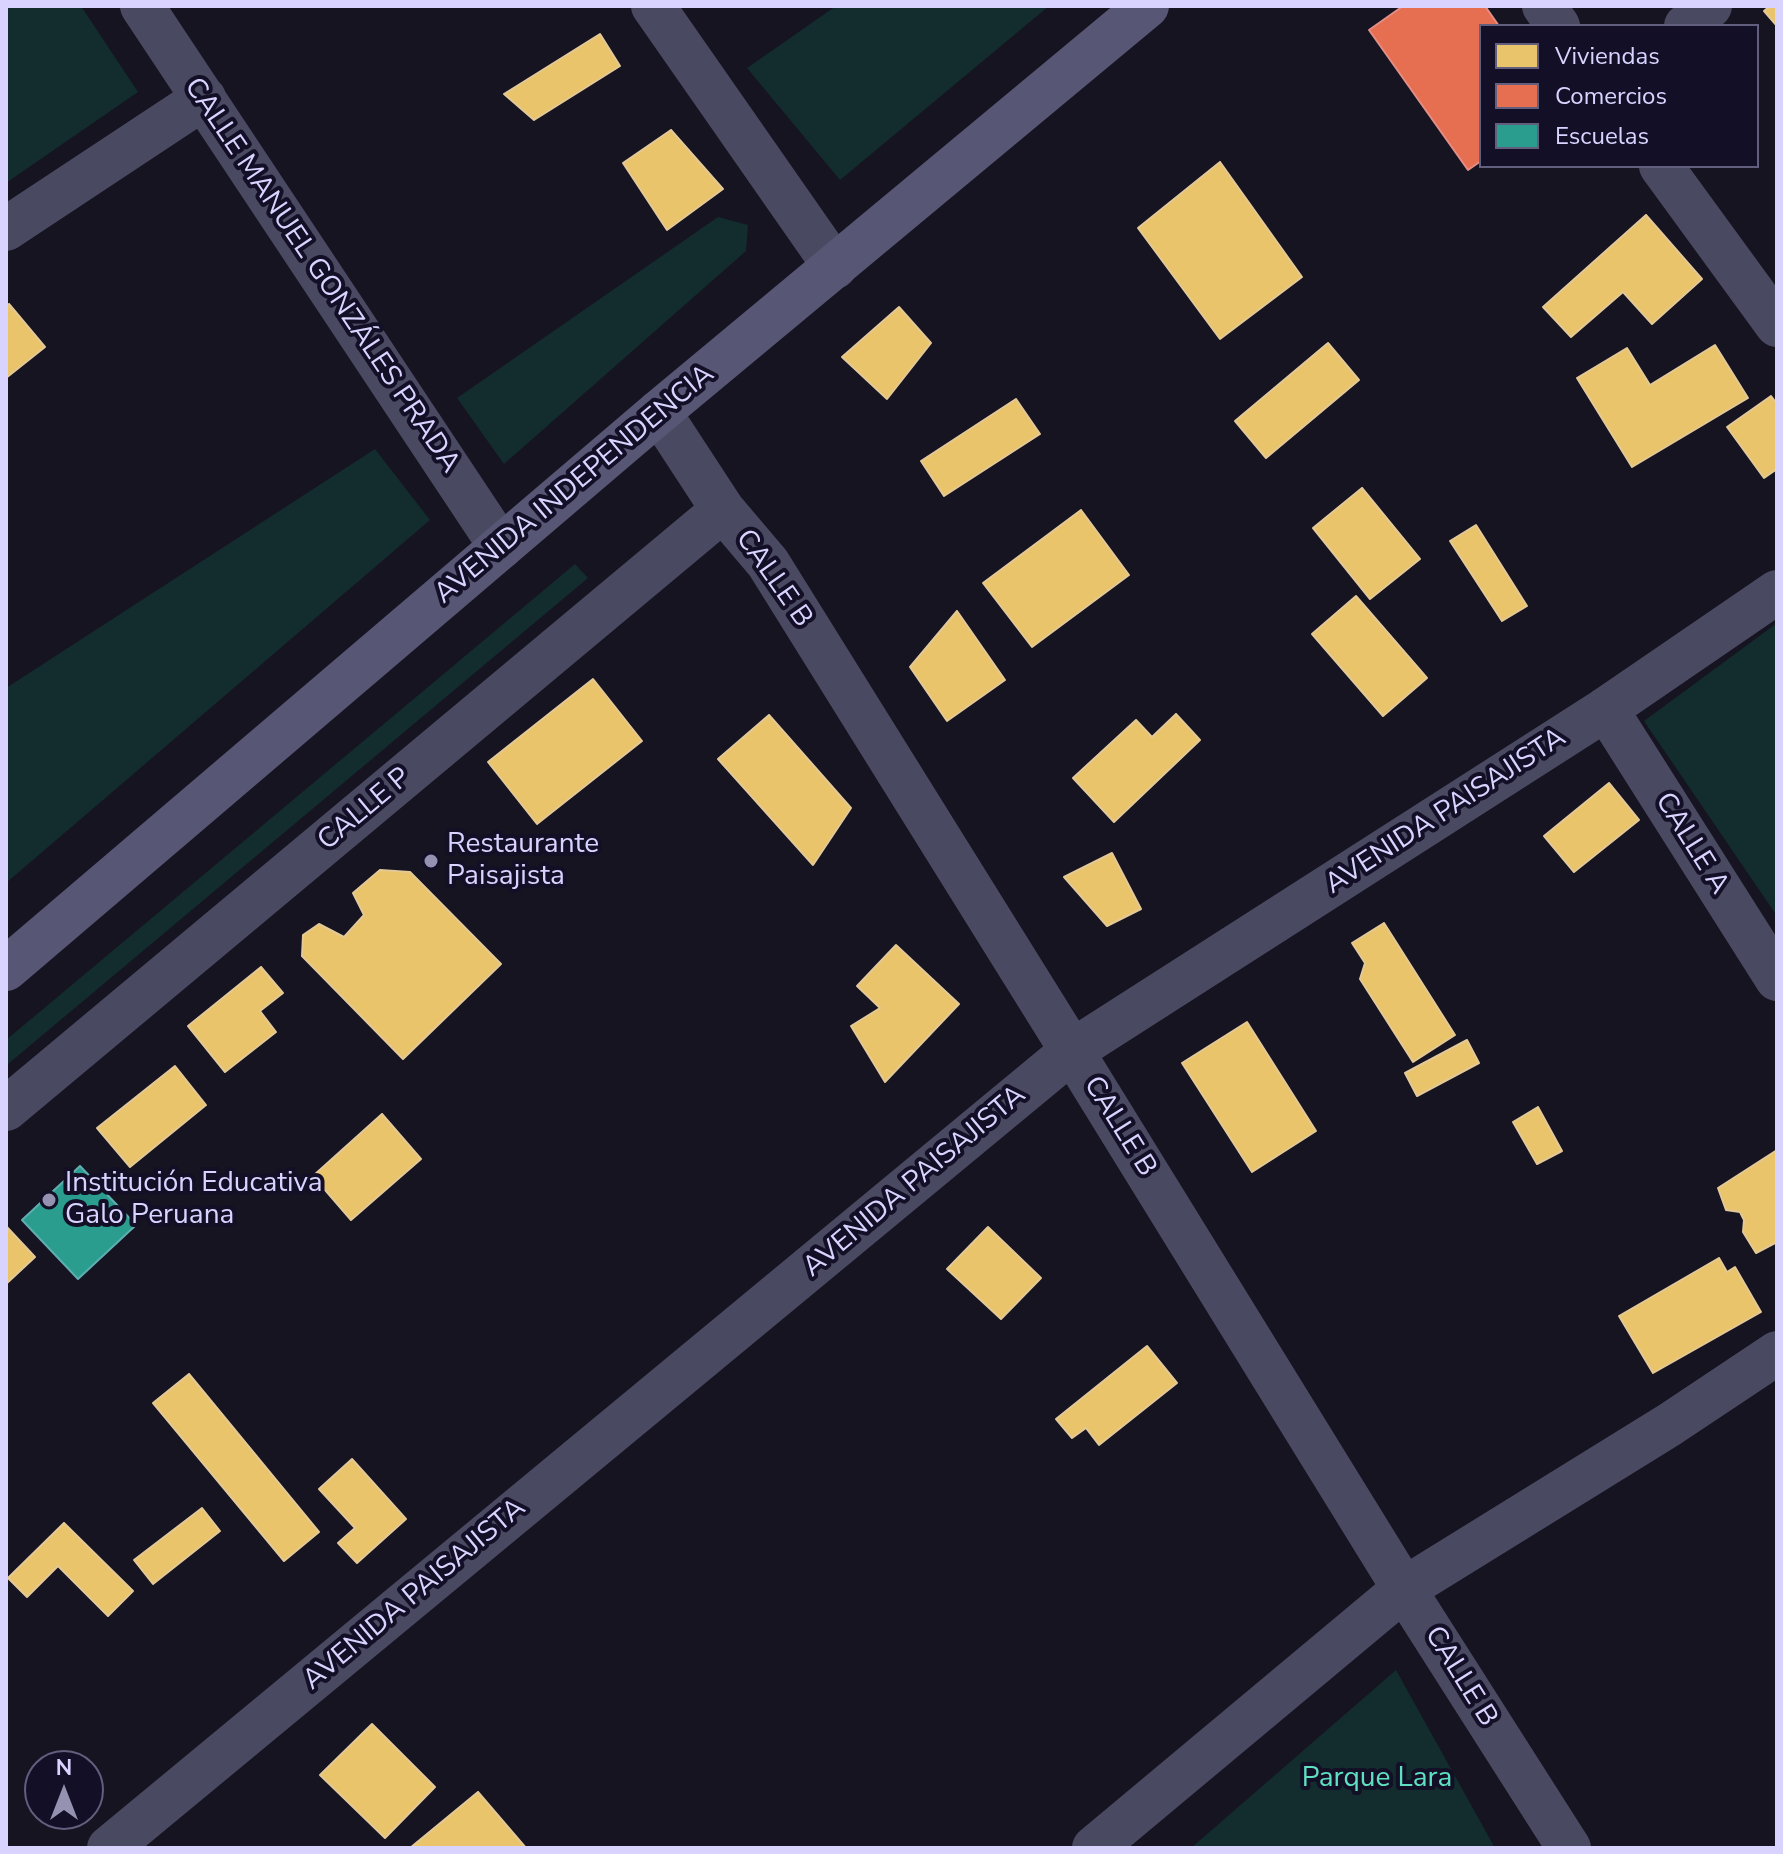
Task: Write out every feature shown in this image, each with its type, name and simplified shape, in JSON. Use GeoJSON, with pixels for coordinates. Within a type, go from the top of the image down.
{"type":"FeatureCollection","features":[{"type":"Feature","properties":{"kind":"main road","name":"AVENIDA INDEPENDENCIA"},"geometry":{"type":"LineString","coordinates":[[6,969],[659,412],[1147,6]]}},
{"type":"Feature","properties":{"kind":"street","name":"CALLE MANUEL GONZÁLES PRADA"},"geometry":{"type":"LineString","coordinates":[[142,6],[501,547]]}},
{"type":"Feature","properties":{"kind":"street"},"geometry":{"type":"LineString","coordinates":[[653,6],[835,267]]}},
{"type":"Feature","properties":{"kind":"street"},"geometry":{"type":"LineString","coordinates":[[1544,6],[1557,24]]}},
{"type":"Feature","properties":{"kind":"street"},"geometry":{"type":"LineString","coordinates":[[1688,24],[1710,6]]}},
{"type":"Feature","properties":{"kind":"street"},"geometry":{"type":"LineString","coordinates":[[6,229],[204,98]]}},
{"type":"Feature","properties":{"kind":"street"},"geometry":{"type":"LineString","coordinates":[[1662,168],[1777,325]]}},
{"type":"Feature","properties":{"kind":"street","name":"CALLE B"},"geometry":{"type":"LineString","coordinates":[[659,412],[723,510],[768,563],[1404,1589],[1569,1848]]}},
{"type":"Feature","properties":{"kind":"street","name":"CALLE P"},"geometry":{"type":"LineString","coordinates":[[6,1109],[723,510]]}},
{"type":"Feature","properties":{"kind":"street","name":"AVENIDA PAISAJISTA"},"geometry":{"type":"LineString","coordinates":[[109,1848],[1072,1051],[1606,709],[1777,592]]}},
{"type":"Feature","properties":{"kind":"street","name":"CALLE A"},"geometry":{"type":"LineString","coordinates":[[1606,709],[1777,979]]}},
{"type":"Feature","properties":{"kind":"street"},"geometry":{"type":"LineString","coordinates":[[1094,1848],[1404,1589],[1669,1425],[1777,1353]]}},
{"type":"Feature","properties":{"kind":"green space"},"geometry":{"type":"Polygon","coordinates":[[[6,6],[81,6],[138,92],[6,183],[6,6]]]}},
{"type":"Feature","properties":{"kind":"green space"},"geometry":{"type":"Polygon","coordinates":[[[836,6],[1049,6],[840,180],[747,68],[836,6]]]}},
{"type":"Feature","properties":{"kind":"green space"},"geometry":{"type":"Polygon","coordinates":[[[718,217],[748,225],[746,251],[504,464],[457,398],[718,217]]]}},
{"type":"Feature","properties":{"kind":"green space"},"geometry":{"type":"Polygon","coordinates":[[[375,449],[430,520],[6,883],[6,688],[375,449]]]}},
{"type":"Feature","properties":{"kind":"green space"},"geometry":{"type":"Polygon","coordinates":[[[575,564],[588,578],[8,1064],[6,1040],[575,564]]]}},
{"type":"Feature","properties":{"kind":"green space"},"geometry":{"type":"Polygon","coordinates":[[[1777,623],[1777,916],[1644,721],[1777,623]]]}},
{"type":"Feature","properties":{"kind":"green space","name":"Parque Lara"},"geometry":{"type":"Polygon","coordinates":[[[1396,1670],[1495,1848],[1191,1848],[1396,1670]]]}},
{"type":"Feature","properties":{"kind":"building: Viviendas"},"geometry":{"type":"Polygon","coordinates":[[[1770,6],[1777,6],[1777,26],[1764,11],[1770,6]]]}},
{"type":"Feature","properties":{"kind":"building: Viviendas"},"geometry":{"type":"Polygon","coordinates":[[[600,34],[620,66],[534,120],[504,94],[600,34]]]}},
{"type":"Feature","properties":{"kind":"building: Viviendas"},"geometry":{"type":"Polygon","coordinates":[[[671,130],[723,189],[667,230],[623,163],[671,130]]]}},
{"type":"Feature","properties":{"kind":"building: Viviendas"},"geometry":{"type":"Polygon","coordinates":[[[1220,162],[1302,277],[1220,339],[1138,228],[1220,162]]]}},
{"type":"Feature","properties":{"kind":"building: Viviendas"},"geometry":{"type":"Polygon","coordinates":[[[1646,215],[1702,279],[1652,324],[1623,292],[1571,337],[1543,307],[1646,215]]]}},
{"type":"Feature","properties":{"kind":"building: Viviendas"},"geometry":{"type":"Polygon","coordinates":[[[9,304],[45,347],[6,378],[6,306],[9,304]]]}},
{"type":"Feature","properties":{"kind":"building: Viviendas"},"geometry":{"type":"Polygon","coordinates":[[[899,307],[931,343],[887,399],[842,357],[899,307]]]}},
{"type":"Feature","properties":{"kind":"building: Viviendas"},"geometry":{"type":"Polygon","coordinates":[[[1328,343],[1359,380],[1266,458],[1235,421],[1328,343]]]}},
{"type":"Feature","properties":{"kind":"building: Viviendas"},"geometry":{"type":"Polygon","coordinates":[[[1715,345],[1748,398],[1632,467],[1577,378],[1627,348],[1650,385],[1715,345]]]}},
{"type":"Feature","properties":{"kind":"building: Viviendas"},"geometry":{"type":"Polygon","coordinates":[[[1771,396],[1777,404],[1777,469],[1764,478],[1727,427],[1771,396]]]}},
{"type":"Feature","properties":{"kind":"building: Viviendas"},"geometry":{"type":"Polygon","coordinates":[[[1016,399],[1040,434],[944,496],[921,461],[1016,399]]]}},
{"type":"Feature","properties":{"kind":"building: Viviendas"},"geometry":{"type":"Polygon","coordinates":[[[1362,488],[1420,559],[1370,599],[1313,528],[1362,488]]]}},
{"type":"Feature","properties":{"kind":"building: Viviendas"},"geometry":{"type":"Polygon","coordinates":[[[1081,510],[1129,575],[1032,647],[983,583],[1081,510]]]}},
{"type":"Feature","properties":{"kind":"building: Viviendas"},"geometry":{"type":"Polygon","coordinates":[[[1476,525],[1527,606],[1502,621],[1450,541],[1476,525]]]}},
{"type":"Feature","properties":{"kind":"building: Viviendas"},"geometry":{"type":"Polygon","coordinates":[[[1356,596],[1427,678],[1383,716],[1312,634],[1356,596]]]}},
{"type":"Feature","properties":{"kind":"building: Viviendas"},"geometry":{"type":"Polygon","coordinates":[[[957,611],[1005,680],[947,721],[910,667],[957,611]]]}},
{"type":"Feature","properties":{"kind":"building: Viviendas"},"geometry":{"type":"Polygon","coordinates":[[[593,679],[642,741],[537,824],[488,762],[593,679]]]}},
{"type":"Feature","properties":{"kind":"building: Viviendas"},"geometry":{"type":"Polygon","coordinates":[[[1176,714],[1200,740],[1114,822],[1073,778],[1136,720],[1152,737],[1176,714]]]}},
{"type":"Feature","properties":{"kind":"building: Viviendas"},"geometry":{"type":"Polygon","coordinates":[[[769,715],[851,808],[813,865],[718,759],[769,715]]]}},
{"type":"Feature","properties":{"kind":"building: Viviendas"},"geometry":{"type":"Polygon","coordinates":[[[1609,783],[1639,820],[1574,872],[1544,836],[1609,783]]]}},
{"type":"Feature","properties":{"kind":"building: Viviendas"},"geometry":{"type":"Polygon","coordinates":[[[1112,853],[1141,909],[1107,926],[1064,877],[1112,853]]]}},
{"type":"Feature","properties":{"kind":"building: Viviendas"},"geometry":{"type":"Polygon","coordinates":[[[380,870],[410,872],[501,964],[403,1059],[302,956],[303,935],[319,924],[344,937],[364,915],[353,893],[380,870]]]}},
{"type":"Feature","properties":{"kind":"building: Viviendas"},"geometry":{"type":"Polygon","coordinates":[[[1384,923],[1455,1035],[1413,1062],[1360,979],[1365,963],[1352,943],[1384,923]]]}},
{"type":"Feature","properties":{"kind":"building: Viviendas"},"geometry":{"type":"Polygon","coordinates":[[[896,945],[959,1004],[885,1082],[851,1026],[880,1008],[857,986],[896,945]]]}},
{"type":"Feature","properties":{"kind":"building: Viviendas"},"geometry":{"type":"Polygon","coordinates":[[[261,967],[283,993],[260,1011],[276,1032],[225,1072],[188,1026],[261,967]]]}},
{"type":"Feature","properties":{"kind":"building: Viviendas"},"geometry":{"type":"Polygon","coordinates":[[[1247,1022],[1316,1131],[1252,1172],[1182,1063],[1247,1022]]]}},
{"type":"Feature","properties":{"kind":"building: Viviendas"},"geometry":{"type":"Polygon","coordinates":[[[1467,1040],[1479,1063],[1417,1096],[1405,1073],[1467,1040]]]}},
{"type":"Feature","properties":{"kind":"building: Viviendas"},"geometry":{"type":"Polygon","coordinates":[[[175,1066],[206,1105],[130,1167],[97,1128],[175,1066]]]}},
{"type":"Feature","properties":{"kind":"building: Viviendas"},"geometry":{"type":"Polygon","coordinates":[[[1538,1107],[1562,1151],[1537,1164],[1513,1122],[1538,1107]]]}},
{"type":"Feature","properties":{"kind":"building: Viviendas"},"geometry":{"type":"Polygon","coordinates":[[[382,1114],[421,1159],[351,1220],[313,1176],[382,1114]]]}},
{"type":"Feature","properties":{"kind":"building: Viviendas"},"geometry":{"type":"Polygon","coordinates":[[[1777,1150],[1777,1242],[1756,1253],[1743,1232],[1744,1220],[1740,1212],[1726,1210],[1718,1188],[1777,1150]]]}},
{"type":"Feature","properties":{"kind":"building: Viviendas"},"geometry":{"type":"Polygon","coordinates":[[[6,1226],[35,1257],[6,1284],[6,1226]]]}},
{"type":"Feature","properties":{"kind":"building: Viviendas"},"geometry":{"type":"Polygon","coordinates":[[[988,1227],[1041,1278],[1001,1319],[947,1269],[988,1227]]]}},
{"type":"Feature","properties":{"kind":"building: Viviendas"},"geometry":{"type":"Polygon","coordinates":[[[1719,1258],[1727,1272],[1735,1267],[1761,1312],[1653,1373],[1619,1316],[1719,1258]]]}},
{"type":"Feature","properties":{"kind":"building: Viviendas"},"geometry":{"type":"Polygon","coordinates":[[[1147,1346],[1177,1383],[1099,1445],[1086,1428],[1072,1438],[1056,1419],[1147,1346]]]}},
{"type":"Feature","properties":{"kind":"building: Viviendas"},"geometry":{"type":"Polygon","coordinates":[[[189,1374],[319,1532],[284,1561],[153,1403],[189,1374]]]}},
{"type":"Feature","properties":{"kind":"building: Viviendas"},"geometry":{"type":"Polygon","coordinates":[[[352,1459],[406,1519],[357,1563],[338,1543],[355,1528],[319,1489],[352,1459]]]}},
{"type":"Feature","properties":{"kind":"building: Viviendas"},"geometry":{"type":"Polygon","coordinates":[[[202,1508],[220,1531],[153,1584],[134,1560],[202,1508]]]}},
{"type":"Feature","properties":{"kind":"building: Viviendas"},"geometry":{"type":"Polygon","coordinates":[[[64,1523],[133,1591],[108,1616],[58,1566],[27,1597],[8,1578],[64,1523]]]}},
{"type":"Feature","properties":{"kind":"building: Viviendas"},"geometry":{"type":"Polygon","coordinates":[[[372,1724],[435,1787],[385,1838],[320,1775],[372,1724]]]}},
{"type":"Feature","properties":{"kind":"building: Viviendas"},"geometry":{"type":"Polygon","coordinates":[[[478,1792],[526,1848],[410,1848],[478,1792]]]}},
{"type":"Feature","properties":{"kind":"building: Comercios"},"geometry":{"type":"Polygon","coordinates":[[[1403,6],[1485,6],[1498,24],[1479,24],[1479,162],[1468,170],[1369,30],[1403,6]]]}},
{"type":"Feature","properties":{"kind":"building: Escuelas"},"geometry":{"type":"Polygon","coordinates":[[[80,1166],[136,1225],[78,1279],[22,1220],[80,1166]]]}},
{"type":"Feature","properties":{"kind":"place","name":"Restaurante Paisajista"},"geometry":{"type":"Point","coordinates":[431,861]}},
{"type":"Feature","properties":{"kind":"place","name":"Institución Educativa Galo Peruana"},"geometry":{"type":"Point","coordinates":[49,1200]}}]}
